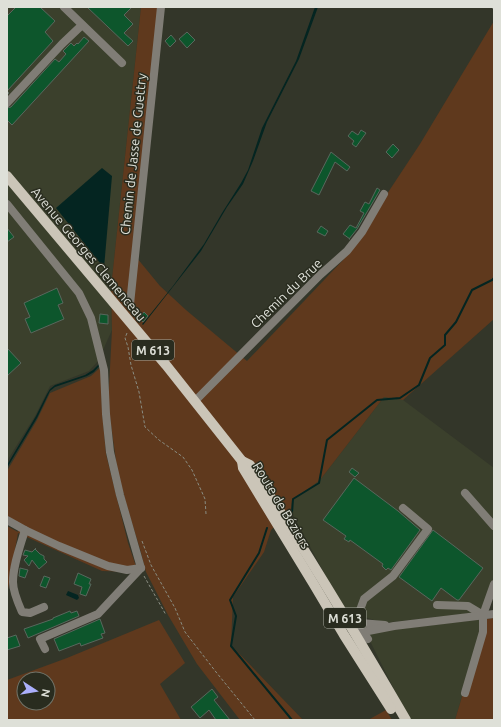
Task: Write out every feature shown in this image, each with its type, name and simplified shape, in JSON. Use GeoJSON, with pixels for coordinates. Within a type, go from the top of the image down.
{"type":"FeatureCollection","features":[{"type":"Feature","properties":{"kind":"main road","name":"M 613"},"geometry":{"type":"LineString","coordinates":[[7,168],[61,240]]}},
{"type":"Feature","properties":{"kind":"main road","name":"Avenue Georges Clemenceau"},"geometry":{"type":"LineString","coordinates":[[7,176],[195,401],[242,461]]}},
{"type":"Feature","properties":{"kind":"main road","name":"Route de Béziers"},"geometry":{"type":"LineString","coordinates":[[242,461],[250,465],[344,616],[392,709],[400,720]]}},
{"type":"Feature","properties":{"kind":"main road","name":"Route de Béziers"},"geometry":{"type":"LineString","coordinates":[[242,461],[243,468],[314,583],[353,633],[406,720]]}},
{"type":"Feature","properties":{"kind":"street"},"geometry":{"type":"LineString","coordinates":[[64,7],[122,64]]}},
{"type":"Feature","properties":{"kind":"street","name":"Chemin de Jasse de Guettry"},"geometry":{"type":"LineString","coordinates":[[130,304],[161,7]]}},
{"type":"Feature","properties":{"kind":"street"},"geometry":{"type":"LineString","coordinates":[[7,103],[62,44],[82,25]]}},
{"type":"Feature","properties":{"kind":"street","name":"Chemin du Brue"},"geometry":{"type":"LineString","coordinates":[[195,401],[320,275],[347,251],[362,232],[384,194]]}},
{"type":"Feature","properties":{"kind":"street"},"geometry":{"type":"LineString","coordinates":[[7,204],[79,293],[91,318],[104,370],[106,414],[110,452],[120,495],[141,568]]}},
{"type":"Feature","properties":{"kind":"street"},"geometry":{"type":"LineString","coordinates":[[465,493],[494,526]]}},
{"type":"Feature","properties":{"kind":"street"},"geometry":{"type":"LineString","coordinates":[[353,633],[360,623],[360,610],[364,599],[393,576],[428,529],[403,508]]}},
{"type":"Feature","properties":{"kind":"street"},"geometry":{"type":"LineString","coordinates":[[7,520],[66,549],[108,566],[127,570],[141,568]]}},
{"type":"Feature","properties":{"kind":"street"},"geometry":{"type":"LineString","coordinates":[[25,530],[14,568],[13,584],[22,612],[30,613],[44,607]]}},
{"type":"Feature","properties":{"kind":"street"},"geometry":{"type":"LineString","coordinates":[[45,649],[40,639],[98,614],[141,568]]}},
{"type":"Feature","properties":{"kind":"street"},"geometry":{"type":"LineString","coordinates":[[465,693],[483,632],[483,615],[494,584]]}},
{"type":"Feature","properties":{"kind":"street"},"geometry":{"type":"LineString","coordinates":[[437,605],[468,606],[483,615]]}},
{"type":"Feature","properties":{"kind":"street"},"geometry":{"type":"LineString","coordinates":[[353,633],[394,626],[494,614]]}},
{"type":"Feature","properties":{"kind":"street"},"geometry":{"type":"LineString","coordinates":[[344,616],[360,623],[394,626]]}},
{"type":"Feature","properties":{"kind":"street"},"geometry":{"type":"LineString","coordinates":[[375,669],[367,645],[368,639],[371,634],[394,626]]}},
{"type":"Feature","properties":{"kind":"street"},"geometry":{"type":"LineString","coordinates":[[353,633],[368,639]]}},
{"type":"Feature","properties":{"kind":"path"},"geometry":{"type":"LineString","coordinates":[[132,325],[125,338],[139,392],[145,427],[159,440],[183,457],[192,470],[205,499],[206,514]]}},
{"type":"Feature","properties":{"kind":"path"},"geometry":{"type":"LineString","coordinates":[[132,538],[142,541],[151,565],[175,608],[185,632],[255,720]]}},
{"type":"Feature","properties":{"kind":"path"},"geometry":{"type":"LineString","coordinates":[[141,568],[166,615]]}},
{"type":"Feature","properties":{"kind":"shaded area"},"geometry":{"type":"Polygon","coordinates":[[[7,7],[141,7],[111,288],[112,330],[98,361],[89,371],[50,386],[35,416],[7,461],[7,7]]]}},
{"type":"Feature","properties":{"kind":"shaded area"},"geometry":{"type":"Polygon","coordinates":[[[141,7],[158,7],[132,252],[160,286],[186,310],[247,361],[344,259],[420,144],[494,21],[494,319],[403,400],[384,397],[320,480],[292,501],[291,511],[271,530],[264,552],[233,597],[231,645],[303,720],[240,720],[197,664],[168,615],[146,572],[117,468],[109,410],[112,330],[111,288],[141,7]]]}},
{"type":"Feature","properties":{"kind":"shaded area"},"geometry":{"type":"Polygon","coordinates":[[[101,367],[102,411],[106,454],[128,543],[138,572],[102,571],[18,533],[7,595],[7,526],[18,532],[16,521],[7,517],[7,471],[37,420],[50,393],[91,376],[101,367]]]}},
{"type":"Feature","properties":{"kind":"shaded area"},"geometry":{"type":"Polygon","coordinates":[[[384,397],[403,400],[494,468],[494,584],[482,611],[383,623],[344,610],[291,511],[292,501],[320,480],[384,397]]]}},
{"type":"Feature","properties":{"kind":"shaded area"},"geometry":{"type":"Polygon","coordinates":[[[494,618],[494,720],[455,720],[485,619],[494,618]]]}},
{"type":"Feature","properties":{"kind":"shaded area"},"geometry":{"type":"Polygon","coordinates":[[[485,619],[455,720],[410,720],[366,633],[485,619]]]}},
{"type":"Feature","properties":{"kind":"shaded area"},"geometry":{"type":"Polygon","coordinates":[[[159,620],[185,663],[160,684],[181,720],[7,720],[7,680],[16,677],[16,711],[56,711],[56,671],[32,671],[159,620]]]}},
{"type":"Feature","properties":{"kind":"shaded area"},"geometry":{"type":"Polygon","coordinates":[[[386,710],[392,720],[368,720],[386,710]]]}},
{"type":"Feature","properties":{"kind":"water"},"geometry":{"type":"Polygon","coordinates":[[[315,7],[318,7],[299,59],[267,122],[243,184],[227,207],[201,251],[143,325],[142,324],[173,286],[204,244],[241,183],[248,170],[262,128],[296,61],[315,7]]]}},
{"type":"Feature","properties":{"kind":"water"},"geometry":{"type":"Polygon","coordinates":[[[102,168],[112,176],[104,268],[56,208],[102,168]]]}},
{"type":"Feature","properties":{"kind":"water"},"geometry":{"type":"Polygon","coordinates":[[[100,363],[94,372],[87,376],[55,387],[50,391],[37,418],[7,468],[7,465],[50,389],[55,385],[85,375],[100,363]]]}},
{"type":"Feature","properties":{"kind":"water"},"geometry":{"type":"Polygon","coordinates":[[[68,591],[78,595],[79,598],[77,600],[66,595],[68,591]]]}},
{"type":"Feature","properties":{"kind":"building"},"geometry":{"type":"Polygon","coordinates":[[[16,7],[40,7],[55,21],[45,32],[53,41],[7,91],[7,16],[16,7]]]}},
{"type":"Feature","properties":{"kind":"building"},"geometry":{"type":"Polygon","coordinates":[[[87,7],[132,7],[124,15],[133,24],[124,33],[133,41],[128,46],[87,7]]]}},
{"type":"Feature","properties":{"kind":"building"},"geometry":{"type":"Polygon","coordinates":[[[187,32],[195,40],[187,48],[179,39],[187,32]]]}},
{"type":"Feature","properties":{"kind":"building"},"geometry":{"type":"Polygon","coordinates":[[[171,35],[176,41],[170,47],[165,41],[171,35]]]}},
{"type":"Feature","properties":{"kind":"building"},"geometry":{"type":"Polygon","coordinates":[[[84,37],[89,41],[12,125],[7,120],[7,108],[11,107],[55,59],[59,62],[66,54],[63,51],[71,43],[74,46],[84,37]]]}},
{"type":"Feature","properties":{"kind":"building"},"geometry":{"type":"Polygon","coordinates":[[[361,130],[366,133],[356,147],[352,144],[354,141],[348,136],[352,131],[358,135],[361,130]]]}},
{"type":"Feature","properties":{"kind":"building"},"geometry":{"type":"Polygon","coordinates":[[[393,144],[399,150],[392,158],[386,152],[393,144]]]}},
{"type":"Feature","properties":{"kind":"building"},"geometry":{"type":"Polygon","coordinates":[[[331,152],[350,167],[347,171],[335,162],[319,195],[311,191],[331,152]]]}},
{"type":"Feature","properties":{"kind":"building"},"geometry":{"type":"Polygon","coordinates":[[[377,188],[380,190],[357,229],[349,239],[343,234],[350,225],[356,228],[364,213],[360,211],[365,202],[369,204],[377,188]]]}},
{"type":"Feature","properties":{"kind":"building"},"geometry":{"type":"Polygon","coordinates":[[[321,226],[328,231],[325,236],[317,232],[321,226]]]}},
{"type":"Feature","properties":{"kind":"building"},"geometry":{"type":"Polygon","coordinates":[[[7,228],[14,237],[7,242],[7,228]]]}},
{"type":"Feature","properties":{"kind":"building"},"geometry":{"type":"Polygon","coordinates":[[[57,288],[63,303],[58,305],[64,319],[31,333],[25,319],[30,317],[24,303],[57,288]]]}},
{"type":"Feature","properties":{"kind":"building"},"geometry":{"type":"Polygon","coordinates":[[[144,312],[148,316],[143,322],[139,318],[144,312]]]}},
{"type":"Feature","properties":{"kind":"building"},"geometry":{"type":"Polygon","coordinates":[[[100,314],[108,315],[108,324],[99,323],[100,314]]]}},
{"type":"Feature","properties":{"kind":"building"},"geometry":{"type":"Polygon","coordinates":[[[7,348],[21,363],[7,376],[7,348]]]}},
{"type":"Feature","properties":{"kind":"building"},"geometry":{"type":"Polygon","coordinates":[[[352,468],[359,473],[355,477],[349,472],[352,468]]]}},
{"type":"Feature","properties":{"kind":"building"},"geometry":{"type":"Polygon","coordinates":[[[354,478],[398,511],[420,530],[391,570],[388,568],[386,570],[382,566],[383,564],[350,540],[349,542],[344,539],[346,536],[323,520],[354,478]]]}},
{"type":"Feature","properties":{"kind":"building"},"geometry":{"type":"Polygon","coordinates":[[[433,530],[483,568],[459,600],[441,588],[432,601],[399,577],[433,530]]]}},
{"type":"Feature","properties":{"kind":"building"},"geometry":{"type":"Polygon","coordinates":[[[35,549],[44,556],[44,559],[47,562],[39,569],[32,560],[29,566],[24,560],[28,556],[23,555],[25,550],[32,552],[35,549]]]}},
{"type":"Feature","properties":{"kind":"building"},"geometry":{"type":"Polygon","coordinates":[[[20,568],[28,570],[25,578],[19,576],[20,568]]]}},
{"type":"Feature","properties":{"kind":"building"},"geometry":{"type":"Polygon","coordinates":[[[78,573],[91,579],[89,584],[91,584],[86,596],[80,594],[82,587],[74,584],[78,573]]]}},
{"type":"Feature","properties":{"kind":"building"},"geometry":{"type":"Polygon","coordinates":[[[44,576],[50,578],[46,588],[40,586],[44,576]]]}},
{"type":"Feature","properties":{"kind":"building"},"geometry":{"type":"Polygon","coordinates":[[[70,611],[71,613],[77,611],[79,616],[28,638],[24,629],[53,619],[70,611]]]}},
{"type":"Feature","properties":{"kind":"building"},"geometry":{"type":"Polygon","coordinates":[[[100,619],[105,633],[101,634],[103,638],[81,646],[80,643],[59,651],[54,639],[100,619]]]}},
{"type":"Feature","properties":{"kind":"building"},"geometry":{"type":"Polygon","coordinates":[[[16,635],[20,646],[7,650],[7,638],[16,635]]]}},
{"type":"Feature","properties":{"kind":"building"},"geometry":{"type":"Polygon","coordinates":[[[212,689],[218,697],[214,700],[230,720],[216,720],[209,710],[200,718],[191,707],[212,689]]]}},
{"type":"Feature","properties":{"kind":"waterway"},"geometry":{"type":"LineString","coordinates":[[292,513],[293,499],[319,483],[327,440],[377,400],[400,398],[419,385],[430,358],[445,345],[445,335],[456,322],[472,290],[494,278]]}},
{"type":"Feature","properties":{"kind":"waterway"},"geometry":{"type":"LineString","coordinates":[[267,528],[259,553],[230,600],[236,616],[231,646],[292,720]]}}]}
